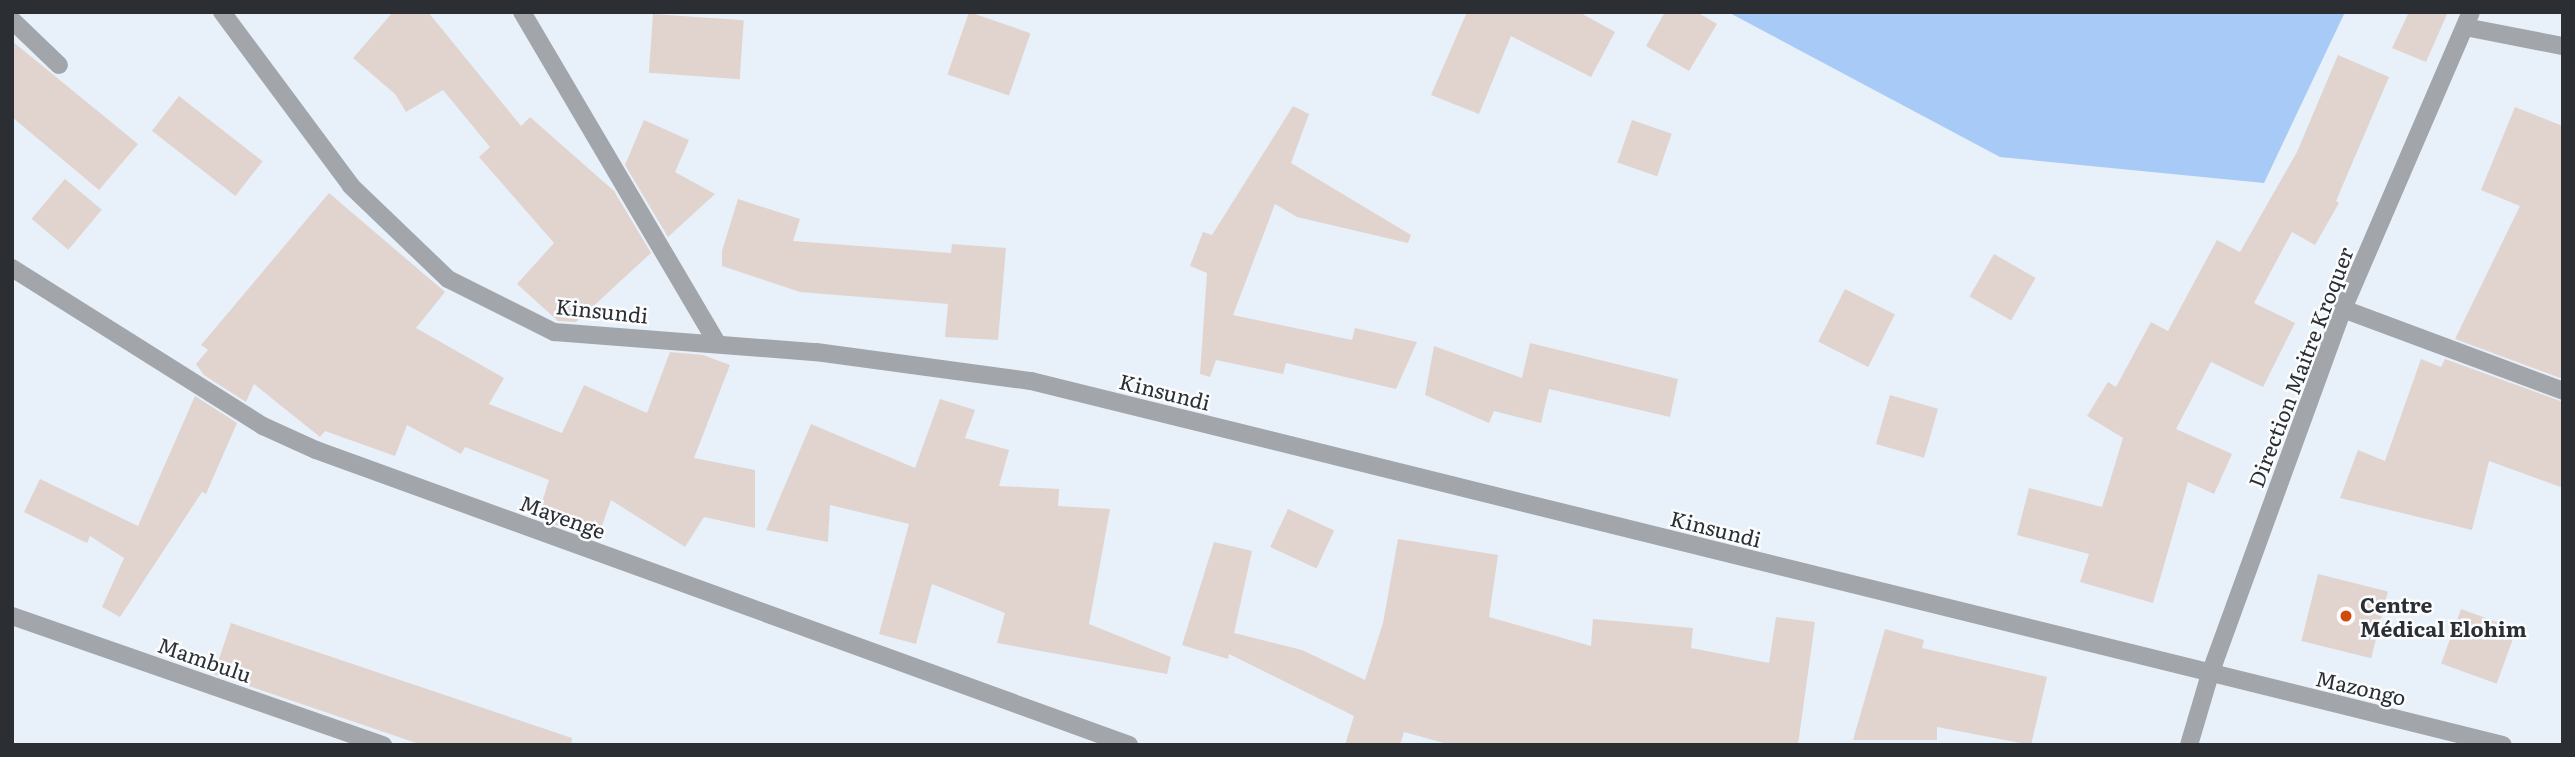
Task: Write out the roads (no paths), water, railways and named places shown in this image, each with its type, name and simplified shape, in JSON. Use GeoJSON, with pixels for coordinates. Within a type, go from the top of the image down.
{"type":"FeatureCollection","features":[{"type":"Feature","properties":{"kind":"street","name":"Kinsundi"},"geometry":{"type":"LineString","coordinates":[[222,12],[351,186],[447,278],[554,332],[717,343],[1031,381],[2210,674]]}},
{"type":"Feature","properties":{"kind":"street"},"geometry":{"type":"LineString","coordinates":[[522,12],[717,343]]}},
{"type":"Feature","properties":{"kind":"street"},"geometry":{"type":"LineString","coordinates":[[12,20],[60,65]]}},
{"type":"Feature","properties":{"kind":"street"},"geometry":{"type":"LineString","coordinates":[[2468,20],[2563,46]]}},
{"type":"Feature","properties":{"kind":"street","name":"Direction Maitre Kroquer"},"geometry":{"type":"LineString","coordinates":[[2189,745],[2210,674],[2343,310],[2468,20]]}},
{"type":"Feature","properties":{"kind":"street","name":"Mayenge"},"geometry":{"type":"LineString","coordinates":[[12,268],[263,426],[316,450],[1129,745]]}},
{"type":"Feature","properties":{"kind":"street"},"geometry":{"type":"LineString","coordinates":[[2343,310],[2563,391]]}},
{"type":"Feature","properties":{"kind":"street","name":"Mambulu"},"geometry":{"type":"LineString","coordinates":[[12,615],[383,745]]}},
{"type":"Feature","properties":{"kind":"street","name":"Mazongo"},"geometry":{"type":"LineString","coordinates":[[2210,674],[2503,745]]}},
{"type":"Feature","properties":{"kind":"place","name":"Centre Médical Elohim"},"geometry":{"type":"Point","coordinates":[2346,616]}}]}
